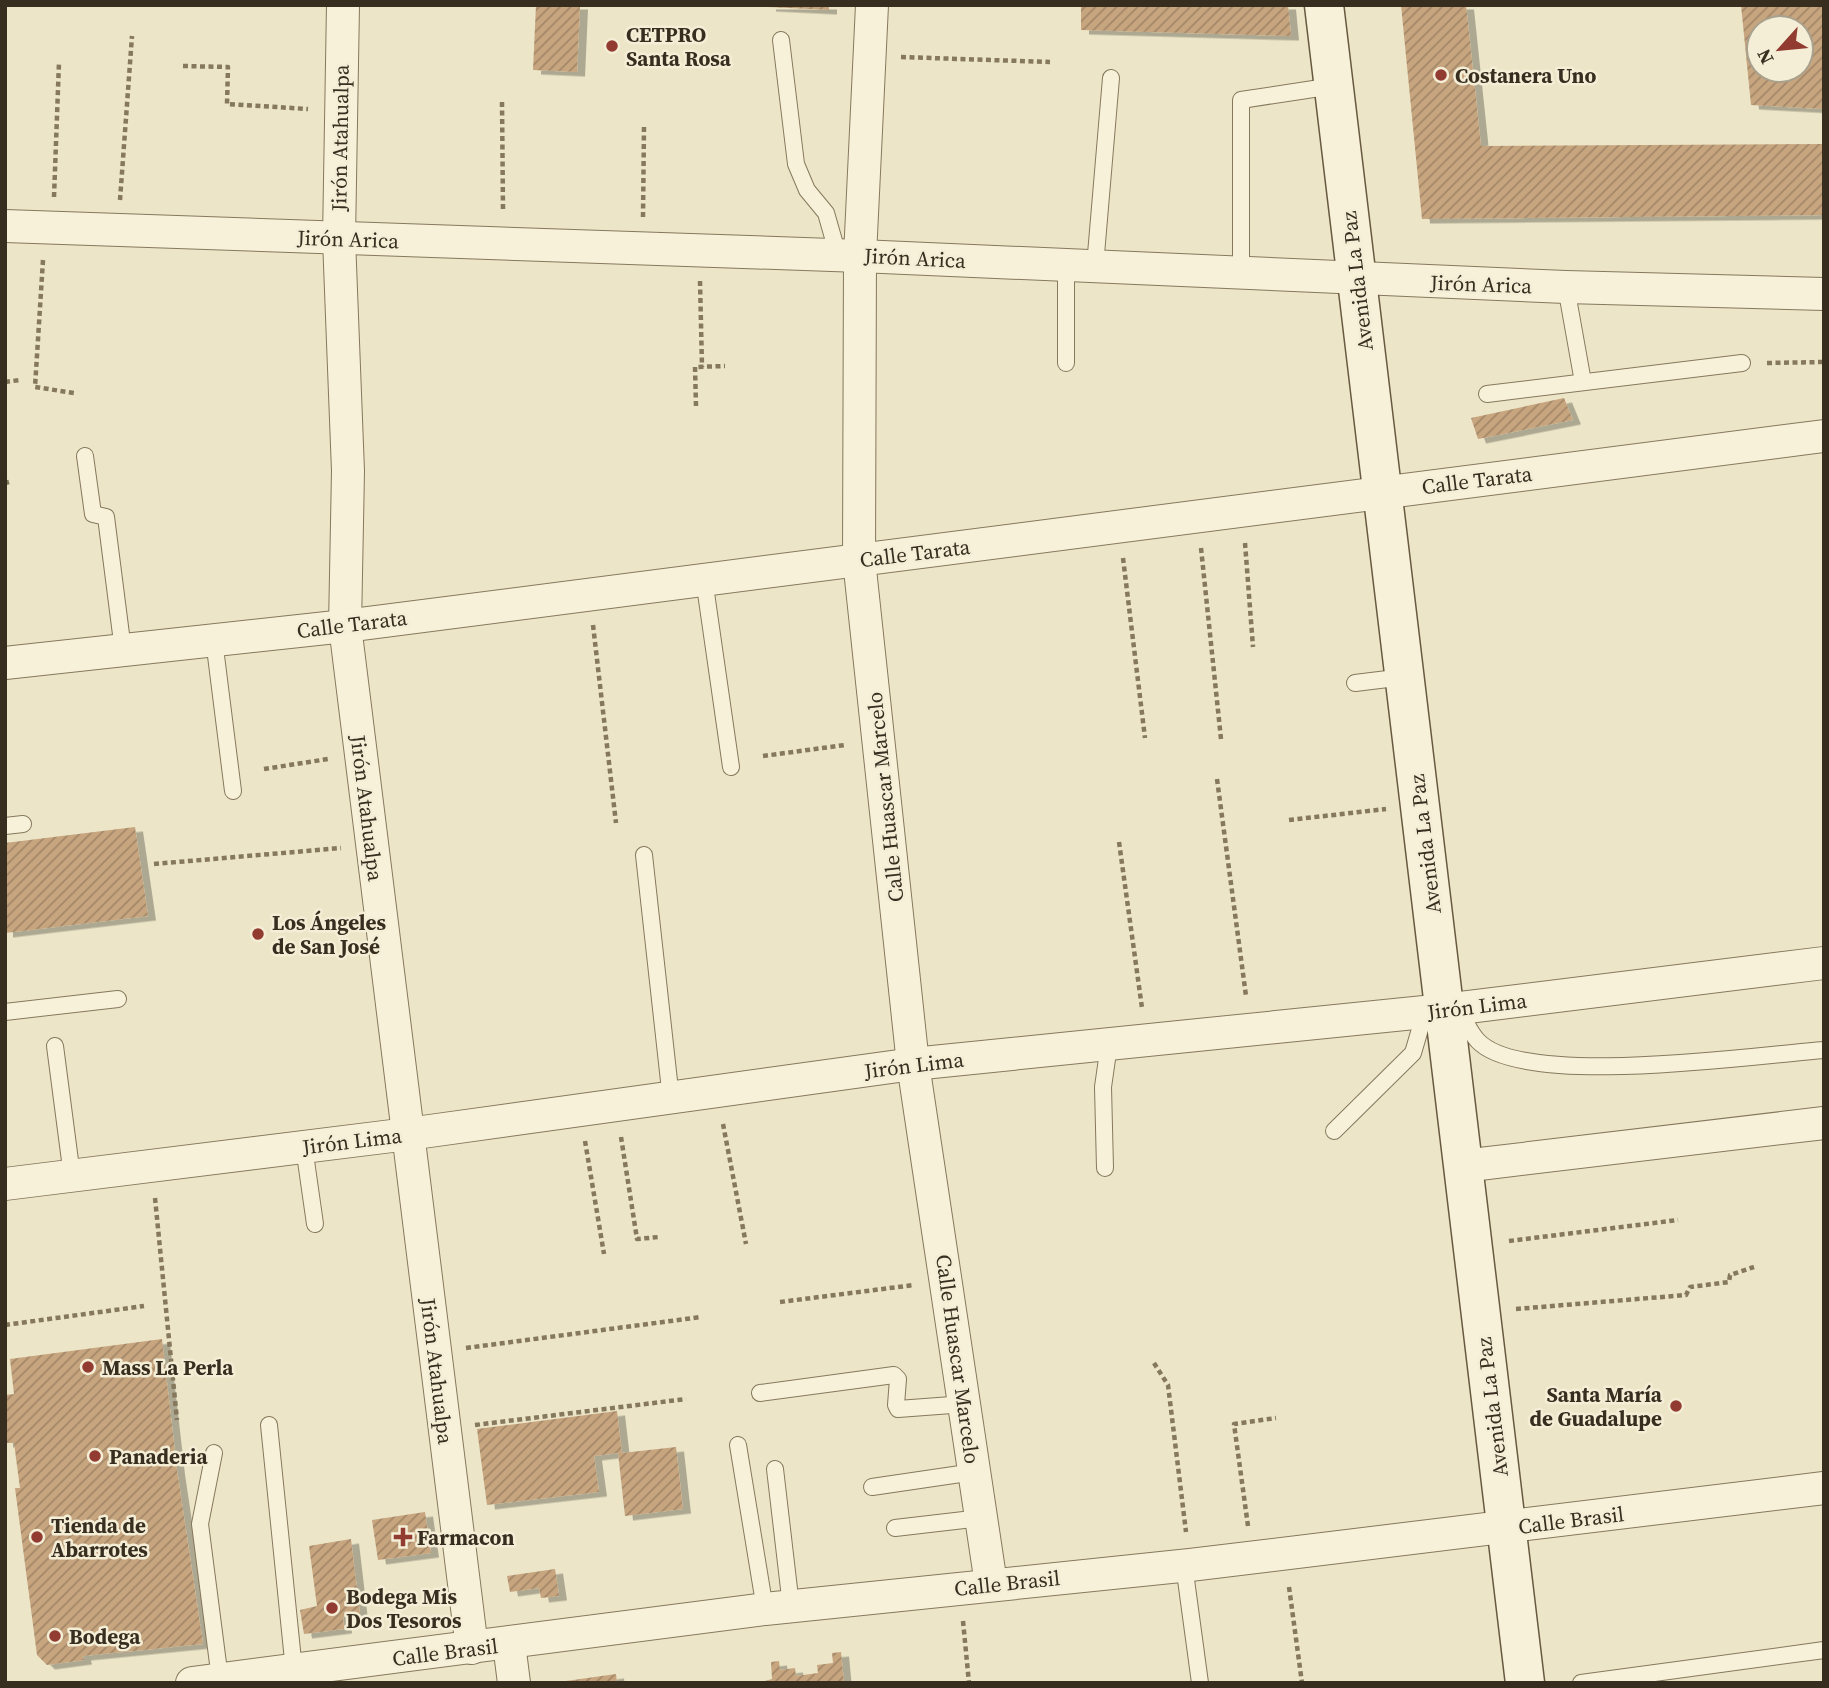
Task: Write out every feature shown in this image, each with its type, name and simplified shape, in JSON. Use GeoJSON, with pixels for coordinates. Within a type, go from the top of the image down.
{"type":"FeatureCollection","features":[{"type":"Feature","properties":{"kind":"street","name":"Jirón Atahualpa"},"geometry":{"type":"LineString","coordinates":[[343,5],[339,239],[348,471],[345,626],[472,1648]]}},
{"type":"Feature","properties":{"kind":"street","name":"Calle Huascar Marcelo"},"geometry":{"type":"LineString","coordinates":[[872,5],[870,56],[849,255],[859,560],[913,1064],[981,1518],[977,1585]]}},
{"type":"Feature","properties":{"kind":"street","name":"Avenida La Paz"},"geometry":{"type":"LineString","coordinates":[[1324,5],[1525,1683]]}},
{"type":"Feature","properties":{"kind":"street","name":"Jirón Arica"},"geometry":{"type":"LineString","coordinates":[[5,226],[849,255],[1566,287],[1824,294]]}},
{"type":"Feature","properties":{"kind":"street","name":"Calle Tarata"},"geometry":{"type":"LineString","coordinates":[[5,663],[345,626],[1824,436]]}},
{"type":"Feature","properties":{"kind":"street","name":"Jirón Lima"},"geometry":{"type":"LineString","coordinates":[[5,1184],[408,1134],[913,1064],[1443,1010],[1824,963]]}},
{"type":"Feature","properties":{"kind":"street"},"geometry":{"type":"LineString","coordinates":[[1463,1166],[1824,1123]]}},
{"type":"Feature","properties":{"kind":"street","name":"Calle Brasil"},"geometry":{"type":"LineString","coordinates":[[206,1681],[778,1608],[1252,1558],[1824,1488]]}},
{"type":"Feature","properties":{"kind":"street"},"geometry":{"type":"LineString","coordinates":[[509,1644],[514,1683]]}},
{"type":"Feature","properties":{"kind":"lane"},"geometry":{"type":"LineString","coordinates":[[780,40],[796,164],[807,190],[826,213],[849,255]]}},
{"type":"Feature","properties":{"kind":"lane"},"geometry":{"type":"LineString","coordinates":[[1066,363],[1111,78]]}},
{"type":"Feature","properties":{"kind":"lane"},"geometry":{"type":"LineString","coordinates":[[1241,272],[1241,100],[1333,86]]}},
{"type":"Feature","properties":{"kind":"lane"},"geometry":{"type":"LineString","coordinates":[[1566,287],[1583,382]]}},
{"type":"Feature","properties":{"kind":"lane"},"geometry":{"type":"LineString","coordinates":[[1487,394],[1742,363]]}},
{"type":"Feature","properties":{"kind":"lane"},"geometry":{"type":"LineString","coordinates":[[85,456],[93,514],[106,517],[123,650]]}},
{"type":"Feature","properties":{"kind":"lane"},"geometry":{"type":"LineString","coordinates":[[704,579],[731,767]]}},
{"type":"Feature","properties":{"kind":"lane"},"geometry":{"type":"LineString","coordinates":[[214,640],[233,791]]}},
{"type":"Feature","properties":{"kind":"lane"},"geometry":{"type":"LineString","coordinates":[[1355,684],[1404,677]]}},
{"type":"Feature","properties":{"kind":"lane"},"geometry":{"type":"LineString","coordinates":[[5,826],[23,824]]}},
{"type":"Feature","properties":{"kind":"lane"},"geometry":{"type":"LineString","coordinates":[[644,855],[671,1099]]}},
{"type":"Feature","properties":{"kind":"lane"},"geometry":{"type":"LineString","coordinates":[[5,1012],[118,999]]}},
{"type":"Feature","properties":{"kind":"lane"},"geometry":{"type":"LineString","coordinates":[[1334,1131],[1413,1053],[1443,1010],[1478,1042],[1511,1059],[1585,1068],[1824,1050]]}},
{"type":"Feature","properties":{"kind":"lane"},"geometry":{"type":"LineString","coordinates":[[1105,1168],[1103,1087],[1109,1045]]}},
{"type":"Feature","properties":{"kind":"lane"},"geometry":{"type":"LineString","coordinates":[[55,1046],[72,1176]]}},
{"type":"Feature","properties":{"kind":"lane"},"geometry":{"type":"LineString","coordinates":[[304,1147],[315,1224]]}},
{"type":"Feature","properties":{"kind":"lane"},"geometry":{"type":"LineString","coordinates":[[760,1393],[894,1375],[898,1379],[895,1405],[898,1409],[965,1404]]}},
{"type":"Feature","properties":{"kind":"lane"},"geometry":{"type":"LineString","coordinates":[[269,1425],[294,1670]]}},
{"type":"Feature","properties":{"kind":"lane"},"geometry":{"type":"LineString","coordinates":[[738,1445],[778,1608]]}},
{"type":"Feature","properties":{"kind":"lane"},"geometry":{"type":"LineString","coordinates":[[206,1681],[200,1524],[214,1453]]}},
{"type":"Feature","properties":{"kind":"lane"},"geometry":{"type":"LineString","coordinates":[[775,1469],[778,1608]]}},
{"type":"Feature","properties":{"kind":"lane"},"geometry":{"type":"LineString","coordinates":[[872,1487],[974,1472]]}},
{"type":"Feature","properties":{"kind":"lane"},"geometry":{"type":"LineString","coordinates":[[895,1528],[981,1518]]}},
{"type":"Feature","properties":{"kind":"lane"},"geometry":{"type":"LineString","coordinates":[[1187,1565],[1200,1683]]}},
{"type":"Feature","properties":{"kind":"lane"},"geometry":{"type":"LineString","coordinates":[[1581,1683],[1824,1650]]}},
{"type":"Feature","properties":{"kind":"path"},"geometry":{"type":"LineString","coordinates":[[118,230],[132,36]]}},
{"type":"Feature","properties":{"kind":"path"},"geometry":{"type":"LineString","coordinates":[[870,56],[1050,62]]}},
{"type":"Feature","properties":{"kind":"path"},"geometry":{"type":"LineString","coordinates":[[59,62],[49,227],[35,387],[74,393]]}},
{"type":"Feature","properties":{"kind":"path"},"geometry":{"type":"LineString","coordinates":[[183,66],[228,67],[227,104],[340,111]]}},
{"type":"Feature","properties":{"kind":"path"},"geometry":{"type":"LineString","coordinates":[[502,102],[503,244]]}},
{"type":"Feature","properties":{"kind":"path"},"geometry":{"type":"LineString","coordinates":[[643,249],[645,127]]}},
{"type":"Feature","properties":{"kind":"path"},"geometry":{"type":"LineString","coordinates":[[699,251],[702,367]]}},
{"type":"Feature","properties":{"kind":"path"},"geometry":{"type":"LineString","coordinates":[[1742,363],[1824,362]]}},
{"type":"Feature","properties":{"kind":"path"},"geometry":{"type":"LineString","coordinates":[[696,406],[695,368],[725,366]]}},
{"type":"Feature","properties":{"kind":"path"},"geometry":{"type":"LineString","coordinates":[[5,382],[20,380]]}},
{"type":"Feature","properties":{"kind":"path"},"geometry":{"type":"LineString","coordinates":[[1244,538],[1253,647]]}},
{"type":"Feature","properties":{"kind":"path"},"geometry":{"type":"LineString","coordinates":[[1200,544],[1221,739]]}},
{"type":"Feature","properties":{"kind":"path"},"geometry":{"type":"LineString","coordinates":[[1122,555],[1145,738]]}},
{"type":"Feature","properties":{"kind":"path"},"geometry":{"type":"LineString","coordinates":[[592,622],[616,823]]}},
{"type":"Feature","properties":{"kind":"path"},"geometry":{"type":"LineString","coordinates":[[763,756],[878,740]]}},
{"type":"Feature","properties":{"kind":"path"},"geometry":{"type":"LineString","coordinates":[[264,769],[360,754]]}},
{"type":"Feature","properties":{"kind":"path"},"geometry":{"type":"LineString","coordinates":[[1217,779],[1251,1030]]}},
{"type":"Feature","properties":{"kind":"path"},"geometry":{"type":"LineString","coordinates":[[1289,820],[1420,805]]}},
{"type":"Feature","properties":{"kind":"path"},"geometry":{"type":"LineString","coordinates":[[1119,842],[1147,1040]]}},
{"type":"Feature","properties":{"kind":"path"},"geometry":{"type":"LineString","coordinates":[[154,864],[372,846]]}},
{"type":"Feature","properties":{"kind":"path"},"geometry":{"type":"LineString","coordinates":[[717,1093],[746,1244]]}},
{"type":"Feature","properties":{"kind":"path"},"geometry":{"type":"LineString","coordinates":[[616,1105],[637,1239],[659,1237]]}},
{"type":"Feature","properties":{"kind":"path"},"geometry":{"type":"LineString","coordinates":[[580,1111],[604,1254]]}},
{"type":"Feature","properties":{"kind":"path"},"geometry":{"type":"LineString","coordinates":[[154,1192],[177,1420]]}},
{"type":"Feature","properties":{"kind":"path"},"geometry":{"type":"LineString","coordinates":[[1501,1242],[1678,1220]]}},
{"type":"Feature","properties":{"kind":"path"},"geometry":{"type":"LineString","coordinates":[[1508,1310],[1686,1295],[1690,1287],[1729,1282],[1730,1275],[1754,1267]]}},
{"type":"Feature","properties":{"kind":"path"},"geometry":{"type":"LineString","coordinates":[[780,1302],[947,1280]]}},
{"type":"Feature","properties":{"kind":"path"},"geometry":{"type":"LineString","coordinates":[[5,1325],[144,1306]]}},
{"type":"Feature","properties":{"kind":"path"},"geometry":{"type":"LineString","coordinates":[[435,1352],[701,1317]]}},
{"type":"Feature","properties":{"kind":"path"},"geometry":{"type":"LineString","coordinates":[[1154,1363],[1168,1385],[1187,1565]]}},
{"type":"Feature","properties":{"kind":"path"},"geometry":{"type":"LineString","coordinates":[[444,1429],[687,1399]]}},
{"type":"Feature","properties":{"kind":"path"},"geometry":{"type":"LineString","coordinates":[[1252,1558],[1234,1424],[1276,1418]]}},
{"type":"Feature","properties":{"kind":"path"},"geometry":{"type":"LineString","coordinates":[[1284,1553],[1302,1683]]}},
{"type":"Feature","properties":{"kind":"path"},"geometry":{"type":"LineString","coordinates":[[970,1683],[977,1585]]}},
{"type":"Feature","properties":{"kind":"building"},"geometry":{"type":"Polygon","coordinates":[[[536,5],[580,5],[577,72],[533,70],[536,5]]]}},
{"type":"Feature","properties":{"kind":"building"},"geometry":{"type":"Polygon","coordinates":[[[829,5],[829,10],[768,7],[829,5]]]}},
{"type":"Feature","properties":{"kind":"building"},"geometry":{"type":"Polygon","coordinates":[[[1081,5],[1288,5],[1291,36],[1081,30],[1081,5]]]}},
{"type":"Feature","properties":{"kind":"building","name":"Costanera Uno"},"geometry":{"type":"Polygon","coordinates":[[[1401,5],[1466,5],[1481,146],[1824,144],[1824,215],[1422,219],[1401,5]]]}},
{"type":"Feature","properties":{"kind":"building"},"geometry":{"type":"Polygon","coordinates":[[[1741,5],[1824,5],[1824,109],[1751,105],[1749,84],[1815,84],[1815,14],[1745,14],[1745,45],[1741,5]]]}},
{"type":"Feature","properties":{"kind":"building"},"geometry":{"type":"Polygon","coordinates":[[[1564,398],[1573,420],[1478,439],[1471,418],[1564,398]]]}},
{"type":"Feature","properties":{"kind":"building"},"geometry":{"type":"Polygon","coordinates":[[[135,827],[148,916],[5,933],[5,843],[135,827]]]}},
{"type":"Feature","properties":{"kind":"building"},"geometry":{"type":"Polygon","coordinates":[[[162,1339],[177,1470],[203,1644],[83,1656],[84,1660],[47,1665],[37,1655],[15,1488],[20,1488],[14,1443],[5,1443],[5,1395],[14,1394],[10,1359],[162,1339]]]}},
{"type":"Feature","properties":{"kind":"building"},"geometry":{"type":"Polygon","coordinates":[[[617,1411],[622,1453],[676,1447],[683,1509],[625,1516],[618,1453],[594,1456],[599,1492],[487,1505],[477,1429],[617,1411]]]}},
{"type":"Feature","properties":{"kind":"building"},"geometry":{"type":"Polygon","coordinates":[[[425,1512],[431,1553],[378,1560],[372,1520],[425,1512]]]}},
{"type":"Feature","properties":{"kind":"building"},"geometry":{"type":"Polygon","coordinates":[[[351,1539],[360,1615],[343,1617],[344,1629],[304,1634],[300,1610],[317,1606],[309,1546],[351,1539]]]}},
{"type":"Feature","properties":{"kind":"building"},"geometry":{"type":"Polygon","coordinates":[[[555,1569],[559,1596],[541,1598],[539,1588],[510,1592],[507,1576],[555,1569]]]}},
{"type":"Feature","properties":{"kind":"building"},"geometry":{"type":"Polygon","coordinates":[[[841,1652],[844,1683],[758,1683],[772,1679],[771,1662],[779,1661],[780,1670],[795,1668],[796,1676],[818,1673],[817,1665],[833,1663],[832,1653],[841,1652]]]}},
{"type":"Feature","properties":{"kind":"building"},"geometry":{"type":"Polygon","coordinates":[[[616,1674],[617,1683],[566,1681],[616,1674]]]}},
{"type":"Feature","properties":{"kind":"place","name":"CETPRO Santa Rosa"},"geometry":{"type":"Point","coordinates":[612,46]}},
{"type":"Feature","properties":{"kind":"place","name":"Costanera Uno"},"geometry":{"type":"Point","coordinates":[1441,75]}},
{"type":"Feature","properties":{"kind":"place","name":"Los Ángeles de San José"},"geometry":{"type":"Point","coordinates":[258,934]}},
{"type":"Feature","properties":{"kind":"place","name":"Mass La Perla"},"geometry":{"type":"Point","coordinates":[88,1367]}},
{"type":"Feature","properties":{"kind":"place","name":"Santa María de Guadalupe"},"geometry":{"type":"Point","coordinates":[1676,1406]}},
{"type":"Feature","properties":{"kind":"place","name":"Panaderia"},"geometry":{"type":"Point","coordinates":[95,1456]}},
{"type":"Feature","properties":{"kind":"place","name":"Tienda de Abarrotes"},"geometry":{"type":"Point","coordinates":[37,1537]}},
{"type":"Feature","properties":{"kind":"place","name":"Farmacon"},"geometry":{"type":"Point","coordinates":[403,1537]}},
{"type":"Feature","properties":{"kind":"place","name":"Bodega Mis Dos Tesoros"},"geometry":{"type":"Point","coordinates":[332,1608]}},
{"type":"Feature","properties":{"kind":"place","name":"Bodega"},"geometry":{"type":"Point","coordinates":[55,1636]}}]}
